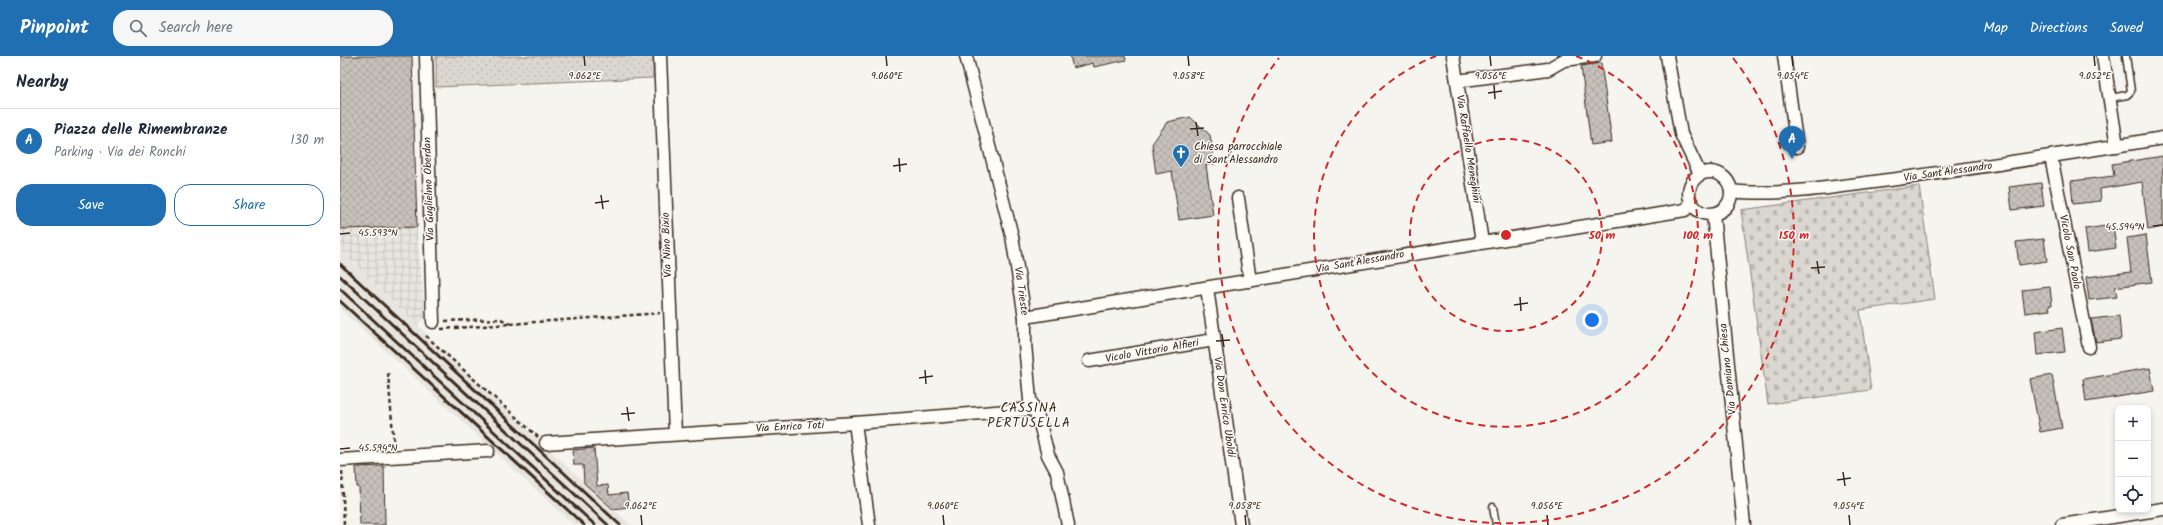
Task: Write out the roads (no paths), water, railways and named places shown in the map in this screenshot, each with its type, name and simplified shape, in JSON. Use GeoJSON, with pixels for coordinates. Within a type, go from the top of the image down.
{"type":"FeatureCollection","features":[{"type":"Feature","properties":{"kind":"street","name":"Via Guglielmo Oberdan"},"geometry":{"type":"LineString","coordinates":[[426,56],[434,326]]}},
{"type":"Feature","properties":{"kind":"street","name":"Via Nino Bixio"},"geometry":{"type":"LineString","coordinates":[[660,56],[675,434]]}},
{"type":"Feature","properties":{"kind":"street","name":"Via Trieste"},"geometry":{"type":"LineString","coordinates":[[966,56],[1012,236],[1025,317],[1025,344],[1030,400],[1039,420],[1048,455],[1057,472],[1068,525]]}},
{"type":"Feature","properties":{"kind":"street","name":"Via Raffaello Meneghini"},"geometry":{"type":"LineString","coordinates":[[1453,56],[1482,242]]}},
{"type":"Feature","properties":{"kind":"street"},"geometry":{"type":"LineString","coordinates":[[1457,81],[1548,69],[1564,60],[1595,56]]}},
{"type":"Feature","properties":{"kind":"street"},"geometry":{"type":"LineString","coordinates":[[1667,56],[1681,134],[1700,174]]}},
{"type":"Feature","properties":{"kind":"street"},"geometry":{"type":"LineString","coordinates":[[1784,56],[1797,147]]}},
{"type":"Feature","properties":{"kind":"street"},"geometry":{"type":"LineString","coordinates":[[2103,56],[2118,146]]}},
{"type":"Feature","properties":{"kind":"street","name":"Via Sant'Alessandro"},"geometry":{"type":"LineString","coordinates":[[1731,191],[1748,193],[1838,187],[2051,157],[2163,138]]}},
{"type":"Feature","properties":{"kind":"street","name":"Vicolo San Paolo"},"geometry":{"type":"LineString","coordinates":[[2051,157],[2089,346]]}},
{"type":"Feature","properties":{"kind":"street"},"geometry":{"type":"LineString","coordinates":[[1707,172],[1719,174],[1729,183],[1731,191],[1728,205],[1720,212],[1713,214],[1702,212],[1692,202],[1690,189],[1692,182],[1700,174],[1707,172]]}},
{"type":"Feature","properties":{"kind":"street"},"geometry":{"type":"LineString","coordinates":[[1238,198],[1250,281]]}},
{"type":"Feature","properties":{"kind":"street","name":"Via Sant'Alessandro"},"geometry":{"type":"LineString","coordinates":[[1025,317],[1685,210],[1692,202]]}},
{"type":"Feature","properties":{"kind":"street","name":"Via Damiano Chiesa"},"geometry":{"type":"LineString","coordinates":[[1713,214],[1744,525]]}},
{"type":"Feature","properties":{"kind":"street","name":"Via Don Enrico Uboldi"},"geometry":{"type":"LineString","coordinates":[[1207,288],[1241,525]]}},
{"type":"Feature","properties":{"kind":"street","name":"Vicolo Vittorio Alfieri"},"geometry":{"type":"LineString","coordinates":[[1089,361],[1214,340]]}},
{"type":"Feature","properties":{"kind":"street","name":"Via Enrico Toti"},"geometry":{"type":"LineString","coordinates":[[546,443],[855,423],[1033,409]]}},
{"type":"Feature","properties":{"kind":"street"},"geometry":{"type":"LineString","coordinates":[[855,423],[869,525]]}},
{"type":"Feature","properties":{"kind":"street"},"geometry":{"type":"LineString","coordinates":[[341,460],[488,451]]}},
{"type":"Feature","properties":{"kind":"street"},"geometry":{"type":"LineString","coordinates":[[2062,525],[2163,509]]}},
{"type":"Feature","properties":{"kind":"lane"},"geometry":{"type":"LineString","coordinates":[[2110,98],[2127,96],[2131,91],[2126,56]]}},
{"type":"Feature","properties":{"kind":"lane"},"geometry":{"type":"LineString","coordinates":[[1493,507],[1496,525]]}},
{"type":"Feature","properties":{"kind":"railway"},"geometry":{"type":"LineString","coordinates":[[340,264],[620,525]]}},
{"type":"Feature","properties":{"kind":"railway"},"geometry":{"type":"LineString","coordinates":[[340,276],[608,525]]}},
{"type":"Feature","properties":{"kind":"railway"},"geometry":{"type":"LineString","coordinates":[[340,289],[595,525]]}},
{"type":"Feature","properties":{"kind":"railway"},"geometry":{"type":"LineString","coordinates":[[340,301],[584,525]]}},
{"type":"Feature","properties":{"kind":"place","name":"Piazza delle Rimembranze"},"geometry":{"type":"Point","coordinates":[1792,159]}},
{"type":"Feature","properties":{"kind":"place","name":"Chiesa parrocchiale di Sant'Alessandro"},"geometry":{"type":"Point","coordinates":[1181,168]}},
{"type":"Feature","properties":{"kind":"district","name":"CASSINA PERTUSELLA"},"geometry":{"type":"Point","coordinates":[1029,416]}}]}
